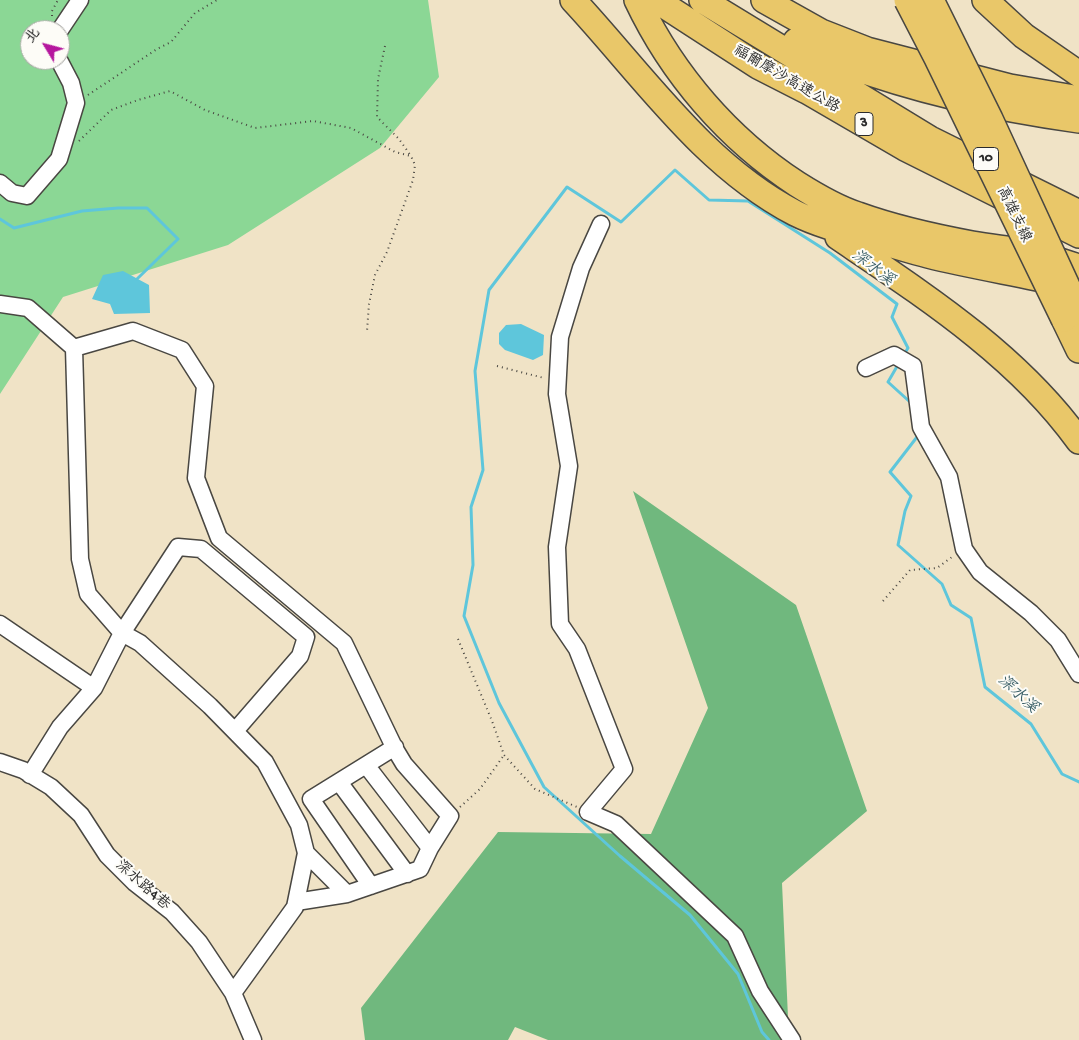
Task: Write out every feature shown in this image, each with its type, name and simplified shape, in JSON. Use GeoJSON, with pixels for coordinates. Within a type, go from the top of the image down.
{"type":"FeatureCollection","features":[{"type":"Feature","properties":{"kind":"highway"},"geometry":{"type":"LineString","coordinates":[[573,0],[652,91],[693,134],[724,162],[771,199],[820,224],[918,292],[982,340],[1014,368],[1057,413],[1079,441]]}},
{"type":"Feature","properties":{"kind":"highway"},"geometry":{"type":"LineString","coordinates":[[637,0],[665,50],[703,103],[724,125],[771,167],[822,200],[857,215],[909,229],[970,244],[1036,254],[1079,267]]}},
{"type":"Feature","properties":{"kind":"highway","name":"福爾摩沙高速公路"},"geometry":{"type":"LineString","coordinates":[[656,0],[758,66],[807,91],[905,148],[1079,235]]}},
{"type":"Feature","properties":{"kind":"highway","name":"福爾摩沙高速公路"},"geometry":{"type":"LineString","coordinates":[[702,0],[930,139],[1079,213]]}},
{"type":"Feature","properties":{"kind":"highway"},"geometry":{"type":"LineString","coordinates":[[764,0],[821,32],[867,50],[1010,87],[1079,100]]}},
{"type":"Feature","properties":{"kind":"highway","name":"高雄支線"},"geometry":{"type":"LineString","coordinates":[[907,0],[1071,315]]}},
{"type":"Feature","properties":{"kind":"highway","name":"高雄支線"},"geometry":{"type":"LineString","coordinates":[[931,0],[990,120],[1071,315],[1079,350]]}},
{"type":"Feature","properties":{"kind":"highway"},"geometry":{"type":"LineString","coordinates":[[985,0],[1024,36],[1079,74]]}},
{"type":"Feature","properties":{"kind":"highway"},"geometry":{"type":"LineString","coordinates":[[731,18],[792,39],[843,64],[900,83],[1027,113],[1079,120]]}},
{"type":"Feature","properties":{"kind":"highway"},"geometry":{"type":"LineString","coordinates":[[820,224],[929,256],[1079,287]]}},
{"type":"Feature","properties":{"kind":"lane"},"geometry":{"type":"LineString","coordinates":[[67,20],[80,0]]}},
{"type":"Feature","properties":{"kind":"lane"},"geometry":{"type":"LineString","coordinates":[[0,183],[12,194],[27,196],[58,159],[76,104],[71,83],[64,70]]}},
{"type":"Feature","properties":{"kind":"lane"},"geometry":{"type":"LineString","coordinates":[[601,224],[581,268],[560,337],[557,394],[569,466],[557,547],[560,624],[577,650],[624,769],[588,812],[616,824],[735,936],[760,991],[792,1040]]}},
{"type":"Feature","properties":{"kind":"lane"},"geometry":{"type":"LineString","coordinates":[[0,304],[28,308],[74,348],[80,559],[88,594],[122,633],[140,643],[210,706],[265,762],[299,825],[306,853],[295,908],[232,993]]}},
{"type":"Feature","properties":{"kind":"lane"},"geometry":{"type":"LineString","coordinates":[[74,348],[134,331],[182,350],[205,386],[196,478],[219,538],[344,643],[404,764],[450,816],[430,848],[420,869],[347,894],[296,902]]}},
{"type":"Feature","properties":{"kind":"lane"},"geometry":{"type":"LineString","coordinates":[[866,368],[894,355],[913,366],[921,427],[949,477],[964,548],[980,572],[1031,613],[1058,640],[1079,674]]}},
{"type":"Feature","properties":{"kind":"lane"},"geometry":{"type":"LineString","coordinates":[[30,775],[60,727],[94,688],[122,633],[178,547],[201,549],[306,637],[300,656],[235,731]]}},
{"type":"Feature","properties":{"kind":"lane"},"geometry":{"type":"LineString","coordinates":[[0,624],[94,688]]}},
{"type":"Feature","properties":{"kind":"lane"},"geometry":{"type":"LineString","coordinates":[[291,812],[395,747]]}},
{"type":"Feature","properties":{"kind":"lane","name":"深水路4巷"},"geometry":{"type":"LineString","coordinates":[[0,762],[23,770],[51,787],[81,815],[106,855],[135,883],[172,912],[199,942],[232,993],[253,1040]]}},
{"type":"Feature","properties":{"kind":"lane"},"geometry":{"type":"LineString","coordinates":[[366,765],[430,848]]}},
{"type":"Feature","properties":{"kind":"lane"},"geometry":{"type":"LineString","coordinates":[[339,782],[408,874]]}},
{"type":"Feature","properties":{"kind":"lane"},"geometry":{"type":"LineString","coordinates":[[311,799],[371,886]]}},
{"type":"Feature","properties":{"kind":"lane"},"geometry":{"type":"LineString","coordinates":[[306,853],[347,894]]}},
{"type":"Feature","properties":{"kind":"path"},"geometry":{"type":"LineString","coordinates":[[76,104],[108,80],[172,42],[195,13],[217,0]]}},
{"type":"Feature","properties":{"kind":"path"},"geometry":{"type":"LineString","coordinates":[[367,331],[369,304],[375,275],[387,252],[413,180],[415,165],[399,140],[378,117],[378,80],[385,46]]}},
{"type":"Feature","properties":{"kind":"path"},"geometry":{"type":"LineString","coordinates":[[58,159],[111,110],[170,91],[205,110],[255,128],[313,121],[351,128],[395,152],[411,156]]}},
{"type":"Feature","properties":{"kind":"path"},"geometry":{"type":"LineString","coordinates":[[497,366],[547,379],[558,384]]}},
{"type":"Feature","properties":{"kind":"path"},"geometry":{"type":"LineString","coordinates":[[883,601],[910,570],[937,568],[964,548]]}},
{"type":"Feature","properties":{"kind":"path"},"geometry":{"type":"LineString","coordinates":[[458,639],[504,755],[535,789],[588,812]]}},
{"type":"Feature","properties":{"kind":"path"},"geometry":{"type":"LineString","coordinates":[[450,816],[480,789],[504,755]]}},
{"type":"Feature","properties":{"kind":"green space"},"geometry":{"type":"Polygon","coordinates":[[[0,0],[428,0],[439,77],[380,148],[228,245],[63,297],[0,394],[0,0]]]}},
{"type":"Feature","properties":{"kind":"green space"},"geometry":{"type":"Polygon","coordinates":[[[633,491],[796,605],[867,811],[782,883],[789,1040],[548,1040],[515,1027],[508,1040],[365,1040],[361,1008],[498,832],[651,834],[708,708],[633,491]]]}},
{"type":"Feature","properties":{"kind":"water"},"geometry":{"type":"Polygon","coordinates":[[[123,271],[149,285],[150,313],[114,314],[110,304],[92,299],[103,275],[123,271]]]}},
{"type":"Feature","properties":{"kind":"water"},"geometry":{"type":"Polygon","coordinates":[[[521,324],[544,335],[543,355],[533,360],[505,350],[499,344],[499,333],[506,325],[521,324]]]}},
{"type":"Feature","properties":{"kind":"waterway"},"geometry":{"type":"LineString","coordinates":[[769,1040],[762,1032],[738,974],[690,915],[620,856],[544,787],[499,703],[464,616],[473,565],[471,507],[483,470],[475,371],[489,290],[567,187],[621,222],[675,170],[709,200],[748,201],[830,253],[897,304],[892,317],[908,348],[903,356]]}},
{"type":"Feature","properties":{"kind":"waterway"},"geometry":{"type":"LineString","coordinates":[[0,219],[14,228],[82,211],[147,208],[178,239],[137,279]]}},
{"type":"Feature","properties":{"kind":"waterway","name":"深水溪"},"geometry":{"type":"LineString","coordinates":[[899,363],[888,382],[910,402]]}},
{"type":"Feature","properties":{"kind":"waterway","name":"深水溪"},"geometry":{"type":"LineString","coordinates":[[916,433],[917,437],[890,472],[911,496],[905,511],[898,545],[942,584],[951,605],[971,618],[985,687],[1031,724],[1062,774],[1079,782]]}}]}
